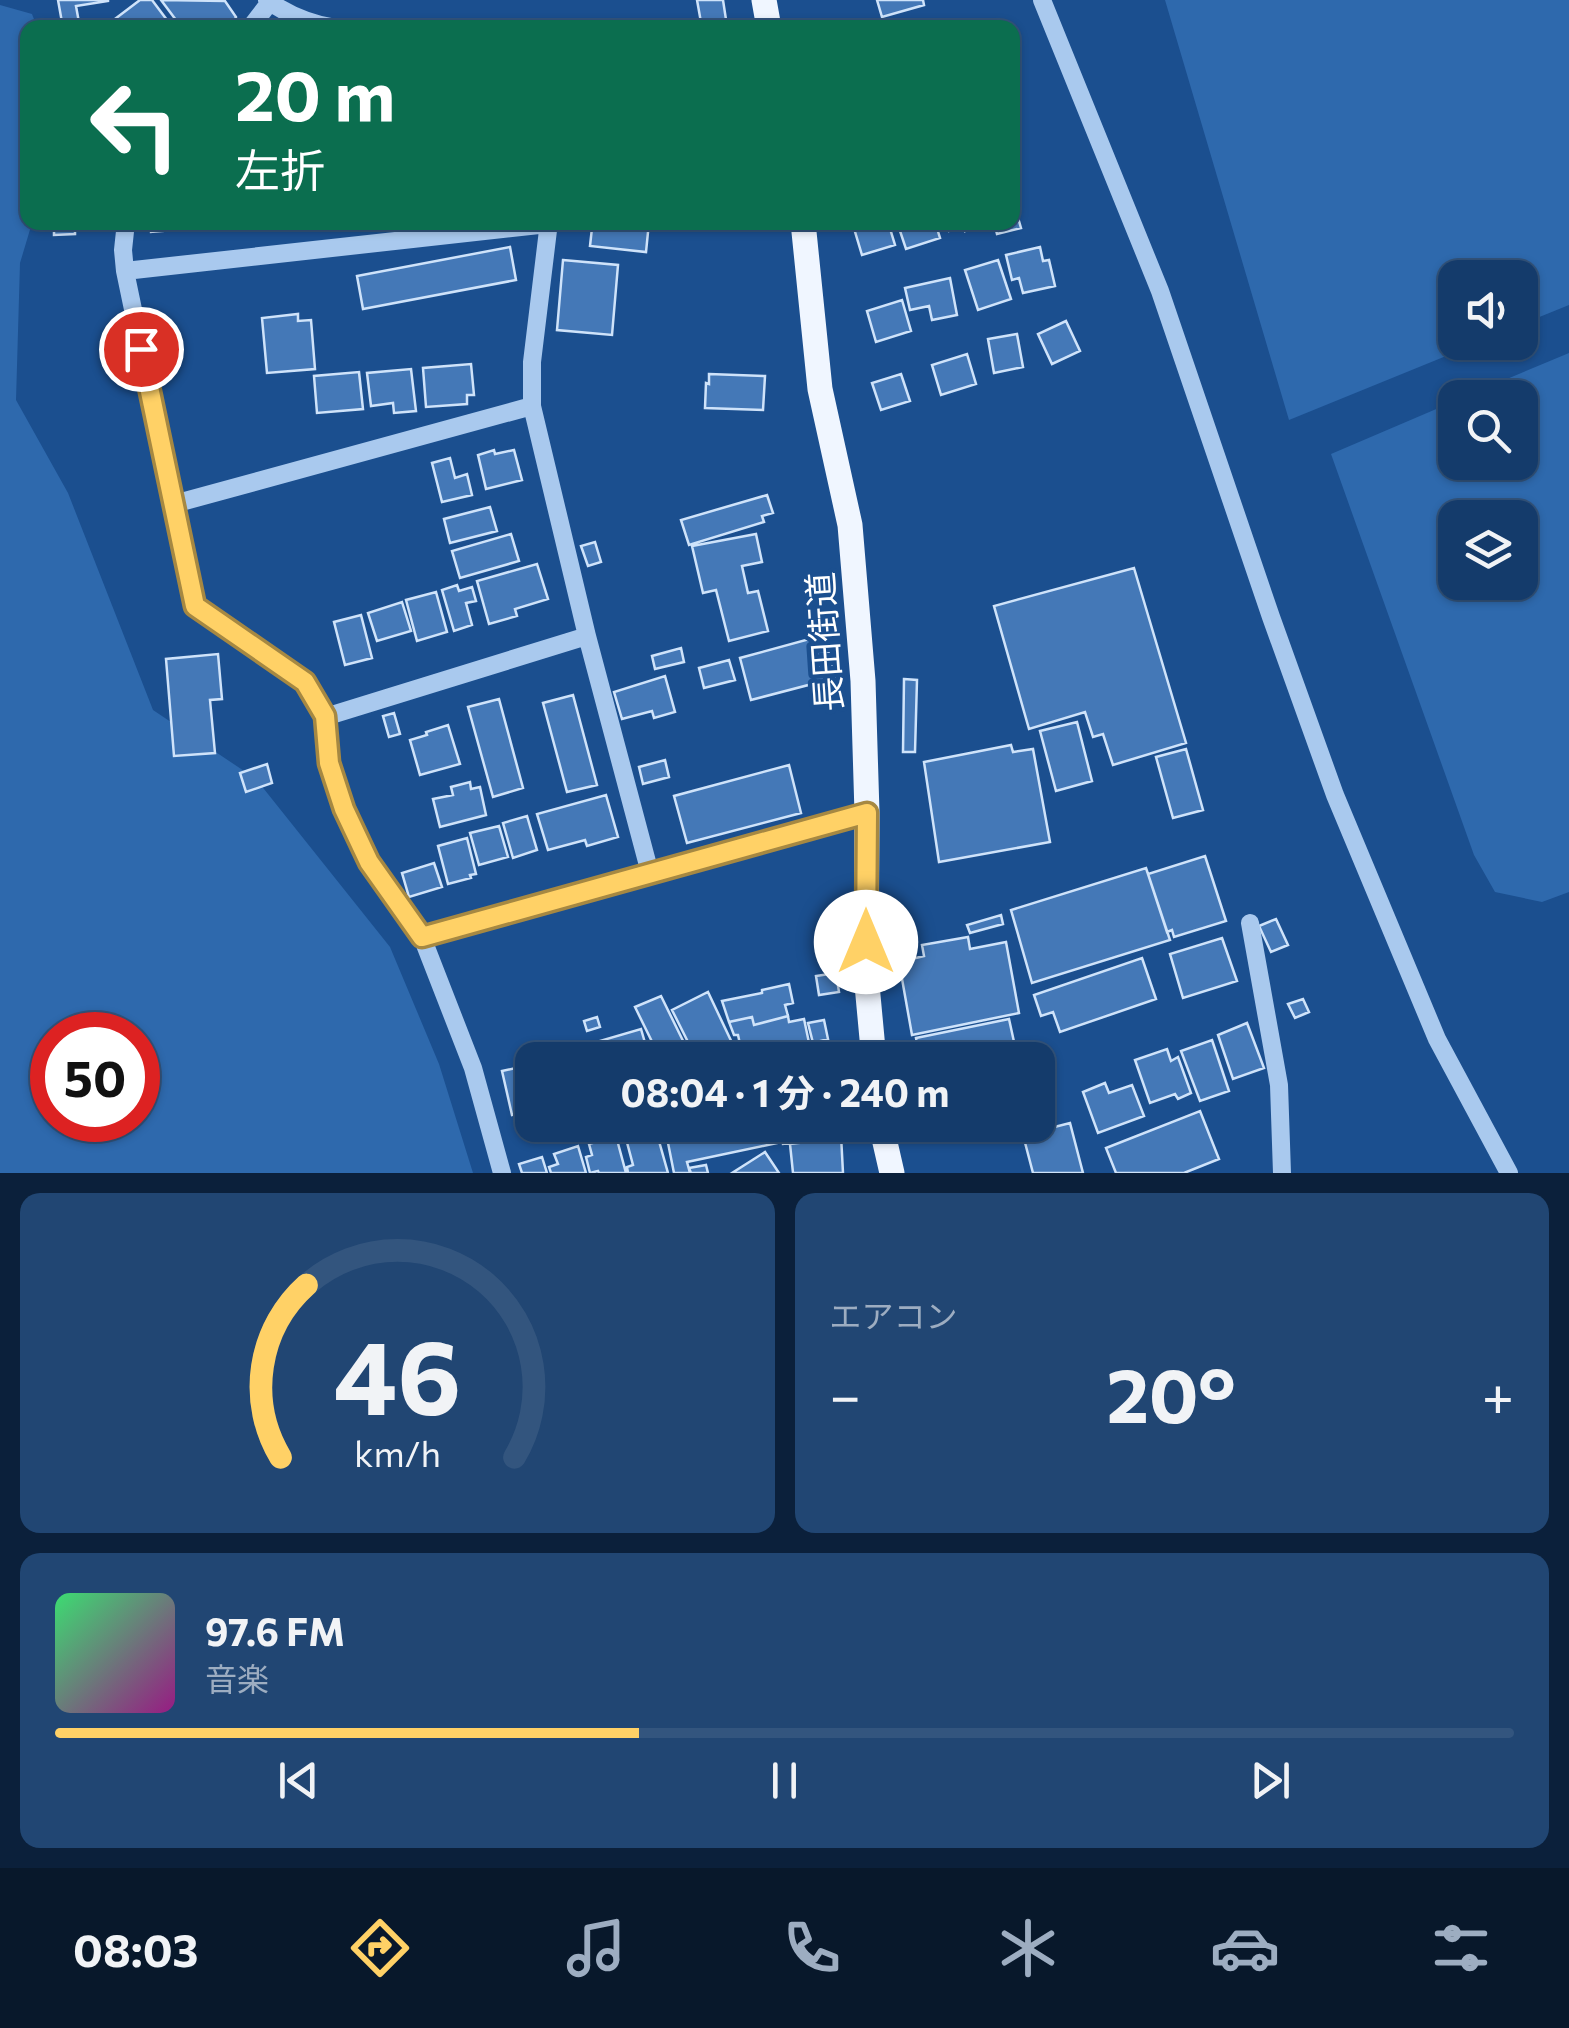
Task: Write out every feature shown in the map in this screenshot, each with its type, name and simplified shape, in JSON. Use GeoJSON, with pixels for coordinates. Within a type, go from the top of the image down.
{"type":"FeatureCollection","features":[{"type":"Feature","properties":{"kind":"main road","name":"長田街道"},"geometry":{"type":"LineString","coordinates":[[804,230],[820,389],[850,525],[863,681],[866,974],[872,1042]]}},
{"type":"Feature","properties":{"kind":"main road"},"geometry":{"type":"LineString","coordinates":[[885,1142],[892,1173]]}},
{"type":"Feature","properties":{"kind":"street"},"geometry":{"type":"LineString","coordinates":[[1042,0],[1160,291],[1270,617],[1336,795],[1437,1039],[1509,1173]]}},
{"type":"Feature","properties":{"kind":"street"},"geometry":{"type":"LineString","coordinates":[[268,1],[305,20]]}},
{"type":"Feature","properties":{"kind":"street"},"geometry":{"type":"LineString","coordinates":[[125,230],[124,271],[195,606],[305,682],[325,716],[329,763],[344,809],[369,862],[422,937],[473,1068],[502,1173]]}},
{"type":"Feature","properties":{"kind":"street"},"geometry":{"type":"LineString","coordinates":[[124,271],[487,230]]}},
{"type":"Feature","properties":{"kind":"street"},"geometry":{"type":"LineString","coordinates":[[548,230],[532,362],[532,406],[587,636],[650,872]]}},
{"type":"Feature","properties":{"kind":"street"},"geometry":{"type":"LineString","coordinates":[[174,504],[532,406]]}},
{"type":"Feature","properties":{"kind":"street"},"geometry":{"type":"LineString","coordinates":[[325,716],[587,636]]}},
{"type":"Feature","properties":{"kind":"street"},"geometry":{"type":"LineString","coordinates":[[422,937],[867,813]]}},
{"type":"Feature","properties":{"kind":"street"},"geometry":{"type":"LineString","coordinates":[[1250,923],[1279,1085],[1282,1173]]}},
{"type":"Feature","properties":{"kind":"shaded area"},"geometry":{"type":"Polygon","coordinates":[[[1165,0],[1569,0],[1569,305],[1538,318],[1538,260],[1438,260],[1438,359],[1289,420],[1165,0]]]}},
{"type":"Feature","properties":{"kind":"shaded area"},"geometry":{"type":"Polygon","coordinates":[[[0,5],[32,14],[34,20],[20,20],[20,230],[30,230],[20,263],[16,400],[68,493],[153,710],[256,779],[390,947],[439,1064],[473,1173],[0,1173],[0,5]]]}},
{"type":"Feature","properties":{"kind":"shaded area"},"geometry":{"type":"Polygon","coordinates":[[[1569,353],[1569,892],[1542,902],[1495,892],[1474,855],[1331,454],[1438,408],[1438,480],[1538,480],[1538,380],[1505,380],[1569,353]]]}},
{"type":"Feature","properties":{"kind":"building"},"geometry":{"type":"Polygon","coordinates":[[[58,0],[108,0],[76,6],[79,20],[62,20],[58,0]]]}},
{"type":"Feature","properties":{"kind":"building"},"geometry":{"type":"Polygon","coordinates":[[[140,0],[152,0],[167,20],[114,20],[140,0]]]}},
{"type":"Feature","properties":{"kind":"building"},"geometry":{"type":"Polygon","coordinates":[[[161,0],[225,1],[236,17],[234,20],[176,20],[161,0]]]}},
{"type":"Feature","properties":{"kind":"building"},"geometry":{"type":"Polygon","coordinates":[[[697,0],[723,0],[726,20],[701,20],[697,0]]]}},
{"type":"Feature","properties":{"kind":"building"},"geometry":{"type":"Polygon","coordinates":[[[877,0],[923,0],[924,5],[882,17],[877,0]]]}},
{"type":"Feature","properties":{"kind":"building"},"geometry":{"type":"Polygon","coordinates":[[[54,230],[75,230],[75,234],[54,235],[54,230]]]}},
{"type":"Feature","properties":{"kind":"building"},"geometry":{"type":"Polygon","coordinates":[[[592,230],[648,230],[646,252],[590,246],[592,230]]]}},
{"type":"Feature","properties":{"kind":"building"},"geometry":{"type":"Polygon","coordinates":[[[854,230],[890,230],[895,245],[862,255],[854,230]]]}},
{"type":"Feature","properties":{"kind":"building"},"geometry":{"type":"Polygon","coordinates":[[[900,230],[938,230],[940,238],[906,249],[900,230]]]}},
{"type":"Feature","properties":{"kind":"building"},"geometry":{"type":"Polygon","coordinates":[[[510,247],[516,280],[363,309],[357,276],[510,247]]]}},
{"type":"Feature","properties":{"kind":"building"},"geometry":{"type":"Polygon","coordinates":[[[1040,247],[1043,261],[1049,260],[1055,286],[1023,293],[1019,278],[1012,280],[1006,255],[1040,247]]]}},
{"type":"Feature","properties":{"kind":"building"},"geometry":{"type":"Polygon","coordinates":[[[563,260],[618,265],[612,335],[557,330],[563,260]]]}},
{"type":"Feature","properties":{"kind":"building"},"geometry":{"type":"Polygon","coordinates":[[[998,260],[1011,299],[978,310],[965,270],[998,260]]]}},
{"type":"Feature","properties":{"kind":"building"},"geometry":{"type":"Polygon","coordinates":[[[950,278],[957,315],[932,320],[929,306],[910,310],[905,288],[950,278]]]}},
{"type":"Feature","properties":{"kind":"building"},"geometry":{"type":"Polygon","coordinates":[[[902,300],[911,331],[876,342],[867,311],[902,300]]]}},
{"type":"Feature","properties":{"kind":"building"},"geometry":{"type":"Polygon","coordinates":[[[298,314],[298,321],[311,320],[315,369],[267,373],[262,318],[298,314]]]}},
{"type":"Feature","properties":{"kind":"building"},"geometry":{"type":"Polygon","coordinates":[[[1066,321],[1080,351],[1052,364],[1038,334],[1066,321]]]}},
{"type":"Feature","properties":{"kind":"building"},"geometry":{"type":"Polygon","coordinates":[[[1017,334],[1023,367],[994,373],[988,339],[1017,334]]]}},
{"type":"Feature","properties":{"kind":"building"},"geometry":{"type":"Polygon","coordinates":[[[967,354],[976,384],[941,395],[932,365],[967,354]]]}},
{"type":"Feature","properties":{"kind":"building"},"geometry":{"type":"Polygon","coordinates":[[[471,364],[474,395],[467,395],[467,404],[426,407],[423,368],[471,364]]]}},
{"type":"Feature","properties":{"kind":"building"},"geometry":{"type":"Polygon","coordinates":[[[411,369],[416,411],[394,413],[393,403],[371,406],[367,373],[411,369]]]}},
{"type":"Feature","properties":{"kind":"building"},"geometry":{"type":"Polygon","coordinates":[[[359,372],[363,409],[317,413],[314,376],[359,372]]]}},
{"type":"Feature","properties":{"kind":"building"},"geometry":{"type":"Polygon","coordinates":[[[709,374],[765,376],[763,410],[705,408],[709,374]]]}},
{"type":"Feature","properties":{"kind":"building"},"geometry":{"type":"Polygon","coordinates":[[[901,374],[910,401],[881,410],[872,383],[901,374]]]}},
{"type":"Feature","properties":{"kind":"building"},"geometry":{"type":"Polygon","coordinates":[[[494,450],[495,454],[514,450],[522,480],[486,489],[478,455],[494,450]]]}},
{"type":"Feature","properties":{"kind":"building"},"geometry":{"type":"Polygon","coordinates":[[[450,458],[455,478],[467,474],[472,495],[442,502],[432,463],[450,458]]]}},
{"type":"Feature","properties":{"kind":"building"},"geometry":{"type":"Polygon","coordinates":[[[767,495],[773,513],[762,516],[764,522],[689,545],[681,520],[767,495]]]}},
{"type":"Feature","properties":{"kind":"building"},"geometry":{"type":"Polygon","coordinates":[[[490,507],[497,531],[450,543],[444,519],[490,507]]]}},
{"type":"Feature","properties":{"kind":"building"},"geometry":{"type":"Polygon","coordinates":[[[511,534],[519,561],[460,578],[452,551],[511,534]]]}},
{"type":"Feature","properties":{"kind":"building"},"geometry":{"type":"Polygon","coordinates":[[[756,534],[762,562],[742,566],[748,593],[758,591],[768,631],[729,641],[716,590],[703,593],[692,546],[756,534]]]}},
{"type":"Feature","properties":{"kind":"building"},"geometry":{"type":"Polygon","coordinates":[[[595,542],[601,562],[588,566],[581,546],[595,542]]]}},
{"type":"Feature","properties":{"kind":"building"},"geometry":{"type":"Polygon","coordinates":[[[537,564],[548,599],[515,609],[517,616],[489,624],[477,581],[537,564]]]}},
{"type":"Feature","properties":{"kind":"building"},"geometry":{"type":"Polygon","coordinates":[[[1134,568],[1186,743],[1113,765],[1103,734],[1093,737],[1085,712],[1029,729],[994,606],[1134,568]]]}},
{"type":"Feature","properties":{"kind":"building"},"geometry":{"type":"Polygon","coordinates":[[[457,585],[459,591],[472,587],[476,601],[466,603],[472,625],[454,631],[442,590],[457,585]]]}},
{"type":"Feature","properties":{"kind":"building"},"geometry":{"type":"Polygon","coordinates":[[[436,592],[447,632],[417,641],[406,600],[436,592]]]}},
{"type":"Feature","properties":{"kind":"building"},"geometry":{"type":"Polygon","coordinates":[[[402,602],[411,631],[377,641],[368,613],[402,602]]]}},
{"type":"Feature","properties":{"kind":"building"},"geometry":{"type":"Polygon","coordinates":[[[361,615],[372,658],[345,665],[334,622],[361,615]]]}},
{"type":"Feature","properties":{"kind":"building"},"geometry":{"type":"Polygon","coordinates":[[[824,635],[835,678],[751,700],[740,658],[824,635]]]}},
{"type":"Feature","properties":{"kind":"building"},"geometry":{"type":"Polygon","coordinates":[[[681,648],[684,662],[655,669],[652,656],[681,648]]]}},
{"type":"Feature","properties":{"kind":"building"},"geometry":{"type":"Polygon","coordinates":[[[218,654],[222,699],[210,700],[215,753],[174,756],[166,659],[218,654]]]}},
{"type":"Feature","properties":{"kind":"building"},"geometry":{"type":"Polygon","coordinates":[[[729,660],[735,680],[704,688],[699,668],[729,660]]]}},
{"type":"Feature","properties":{"kind":"building"},"geometry":{"type":"Polygon","coordinates":[[[665,676],[675,712],[654,718],[652,711],[622,719],[614,692],[665,676]]]}},
{"type":"Feature","properties":{"kind":"building"},"geometry":{"type":"Polygon","coordinates":[[[904,679],[917,680],[915,752],[903,752],[904,679]]]}},
{"type":"Feature","properties":{"kind":"building"},"geometry":{"type":"Polygon","coordinates":[[[573,695],[597,785],[567,792],[543,703],[573,695]]]}},
{"type":"Feature","properties":{"kind":"building"},"geometry":{"type":"Polygon","coordinates":[[[499,699],[523,788],[493,797],[468,707],[499,699]]]}},
{"type":"Feature","properties":{"kind":"building"},"geometry":{"type":"Polygon","coordinates":[[[394,713],[400,734],[389,737],[383,716],[394,713]]]}},
{"type":"Feature","properties":{"kind":"building"},"geometry":{"type":"Polygon","coordinates":[[[1077,722],[1092,781],[1056,791],[1040,731],[1077,722]]]}},
{"type":"Feature","properties":{"kind":"building"},"geometry":{"type":"Polygon","coordinates":[[[448,725],[460,764],[420,775],[410,740],[448,725]]]}},
{"type":"Feature","properties":{"kind":"building"},"geometry":{"type":"Polygon","coordinates":[[[1011,745],[1013,752],[1033,749],[1050,842],[939,862],[924,762],[1011,745]]]}},
{"type":"Feature","properties":{"kind":"building"},"geometry":{"type":"Polygon","coordinates":[[[1186,749],[1203,810],[1173,818],[1156,757],[1186,749]]]}},
{"type":"Feature","properties":{"kind":"building"},"geometry":{"type":"Polygon","coordinates":[[[665,760],[669,777],[643,784],[639,767],[665,760]]]}},
{"type":"Feature","properties":{"kind":"building"},"geometry":{"type":"Polygon","coordinates":[[[267,764],[272,783],[246,792],[240,773],[267,764]]]}},
{"type":"Feature","properties":{"kind":"building"},"geometry":{"type":"Polygon","coordinates":[[[789,765],[801,813],[687,843],[674,796],[789,765]]]}},
{"type":"Feature","properties":{"kind":"building"},"geometry":{"type":"Polygon","coordinates":[[[470,782],[471,789],[480,787],[486,815],[440,827],[433,799],[453,795],[451,787],[470,782]]]}},
{"type":"Feature","properties":{"kind":"building"},"geometry":{"type":"Polygon","coordinates":[[[606,795],[618,837],[587,846],[585,840],[548,850],[537,814],[606,795]]]}},
{"type":"Feature","properties":{"kind":"building"},"geometry":{"type":"Polygon","coordinates":[[[527,816],[537,850],[513,858],[503,823],[527,816]]]}},
{"type":"Feature","properties":{"kind":"building"},"geometry":{"type":"Polygon","coordinates":[[[499,826],[508,857],[479,865],[470,833],[499,826]]]}},
{"type":"Feature","properties":{"kind":"building"},"geometry":{"type":"Polygon","coordinates":[[[467,838],[476,874],[448,884],[438,846],[467,838]]]}},
{"type":"Feature","properties":{"kind":"building"},"geometry":{"type":"Polygon","coordinates":[[[1205,856],[1226,921],[1174,937],[1172,930],[1167,932],[1148,874],[1205,856]]]}},
{"type":"Feature","properties":{"kind":"building"},"geometry":{"type":"Polygon","coordinates":[[[434,863],[442,887],[409,897],[402,873],[434,863]]]}},
{"type":"Feature","properties":{"kind":"building"},"geometry":{"type":"Polygon","coordinates":[[[1146,868],[1170,940],[1032,983],[1011,910],[1146,868]]]}},
{"type":"Feature","properties":{"kind":"building"},"geometry":{"type":"Polygon","coordinates":[[[1001,915],[1003,924],[970,933],[967,925],[1001,915]]]}},
{"type":"Feature","properties":{"kind":"building"},"geometry":{"type":"Polygon","coordinates":[[[1276,919],[1288,945],[1271,952],[1259,926],[1276,919]]]}},
{"type":"Feature","properties":{"kind":"building"},"geometry":{"type":"Polygon","coordinates":[[[968,937],[970,949],[1006,942],[1019,1013],[912,1035],[899,962],[924,956],[922,945],[968,937]]]}},
{"type":"Feature","properties":{"kind":"building"},"geometry":{"type":"Polygon","coordinates":[[[1222,938],[1237,981],[1183,998],[1170,954],[1222,938]]]}},
{"type":"Feature","properties":{"kind":"building"},"geometry":{"type":"Polygon","coordinates":[[[1142,958],[1156,999],[1060,1032],[1053,1012],[1041,1016],[1034,995],[1142,958]]]}},
{"type":"Feature","properties":{"kind":"building"},"geometry":{"type":"Polygon","coordinates":[[[836,973],[839,992],[819,995],[816,976],[836,973]]]}},
{"type":"Feature","properties":{"kind":"building"},"geometry":{"type":"Polygon","coordinates":[[[789,984],[793,1003],[785,1005],[788,1016],[754,1025],[752,1017],[729,1022],[722,1001],[789,984]]]}},
{"type":"Feature","properties":{"kind":"building"},"geometry":{"type":"Polygon","coordinates":[[[708,992],[732,1042],[688,1042],[672,1010],[708,992]]]}},
{"type":"Feature","properties":{"kind":"building"},"geometry":{"type":"Polygon","coordinates":[[[661,996],[684,1042],[652,1042],[635,1007],[661,996]]]}},
{"type":"Feature","properties":{"kind":"building"},"geometry":{"type":"Polygon","coordinates":[[[1303,999],[1309,1012],[1295,1018],[1288,1004],[1303,999]]]}},
{"type":"Feature","properties":{"kind":"building"},"geometry":{"type":"Polygon","coordinates":[[[788,1016],[789,1022],[804,1019],[809,1042],[740,1042],[729,1022],[752,1017],[754,1025],[788,1016]]]}},
{"type":"Feature","properties":{"kind":"building"},"geometry":{"type":"Polygon","coordinates":[[[597,1017],[600,1027],[587,1031],[584,1021],[597,1017]]]}},
{"type":"Feature","properties":{"kind":"building"},"geometry":{"type":"Polygon","coordinates":[[[1009,1019],[1014,1042],[917,1042],[916,1038],[1009,1019]]]}},
{"type":"Feature","properties":{"kind":"building"},"geometry":{"type":"Polygon","coordinates":[[[824,1020],[828,1039],[813,1042],[808,1023],[824,1020]]]}},
{"type":"Feature","properties":{"kind":"building"},"geometry":{"type":"Polygon","coordinates":[[[1247,1023],[1264,1068],[1233,1079],[1218,1035],[1247,1023]]]}},
{"type":"Feature","properties":{"kind":"building"},"geometry":{"type":"Polygon","coordinates":[[[641,1029],[645,1042],[596,1042],[641,1029]]]}},
{"type":"Feature","properties":{"kind":"building"},"geometry":{"type":"Polygon","coordinates":[[[1212,1040],[1229,1091],[1200,1101],[1181,1051],[1212,1040]]]}},
{"type":"Feature","properties":{"kind":"building"},"geometry":{"type":"Polygon","coordinates":[[[1167,1049],[1171,1061],[1178,1057],[1191,1093],[1150,1103],[1135,1060],[1167,1049]]]}},
{"type":"Feature","properties":{"kind":"building"},"geometry":{"type":"Polygon","coordinates":[[[515,1068],[515,1114],[512,1115],[502,1071],[515,1068]]]}},
{"type":"Feature","properties":{"kind":"building"},"geometry":{"type":"Polygon","coordinates":[[[1105,1083],[1109,1093],[1132,1085],[1144,1116],[1098,1133],[1083,1092],[1105,1083]]]}},
{"type":"Feature","properties":{"kind":"building"},"geometry":{"type":"Polygon","coordinates":[[[1200,1111],[1219,1159],[1184,1173],[1116,1173],[1106,1148],[1200,1111]]]}},
{"type":"Feature","properties":{"kind":"building"},"geometry":{"type":"Polygon","coordinates":[[[1070,1123],[1083,1173],[1033,1173],[1025,1142],[1055,1142],[1055,1127],[1070,1123]]]}},
{"type":"Feature","properties":{"kind":"building"},"geometry":{"type":"Polygon","coordinates":[[[618,1142],[626,1173],[590,1173],[586,1157],[592,1155],[589,1144],[618,1142]]]}},
{"type":"Feature","properties":{"kind":"building"},"geometry":{"type":"Polygon","coordinates":[[[627,1142],[659,1142],[668,1173],[628,1173],[627,1167],[633,1165],[627,1142]]]}},
{"type":"Feature","properties":{"kind":"building"},"geometry":{"type":"Polygon","coordinates":[[[668,1142],[777,1142],[687,1162],[690,1173],[674,1173],[668,1142]]]}},
{"type":"Feature","properties":{"kind":"building"},"geometry":{"type":"Polygon","coordinates":[[[841,1142],[843,1173],[793,1173],[790,1144],[841,1142]]]}},
{"type":"Feature","properties":{"kind":"building"},"geometry":{"type":"Polygon","coordinates":[[[578,1146],[586,1173],[551,1173],[549,1167],[558,1164],[554,1154],[578,1146]]]}},
{"type":"Feature","properties":{"kind":"building"},"geometry":{"type":"Polygon","coordinates":[[[765,1152],[779,1173],[732,1173],[765,1152]]]}},
{"type":"Feature","properties":{"kind":"building"},"geometry":{"type":"Polygon","coordinates":[[[542,1157],[547,1173],[522,1173],[519,1164],[542,1157]]]}},
{"type":"Feature","properties":{"kind":"building"},"geometry":{"type":"Polygon","coordinates":[[[706,1165],[708,1173],[691,1173],[689,1168],[706,1165]]]}},
{"type":"Feature","properties":{"kind":"route"},"geometry":{"type":"LineString","coordinates":[[141,349],[195,606],[305,682],[325,716],[329,763],[344,809],[369,862],[422,937],[867,813],[866,942]]}}]}
